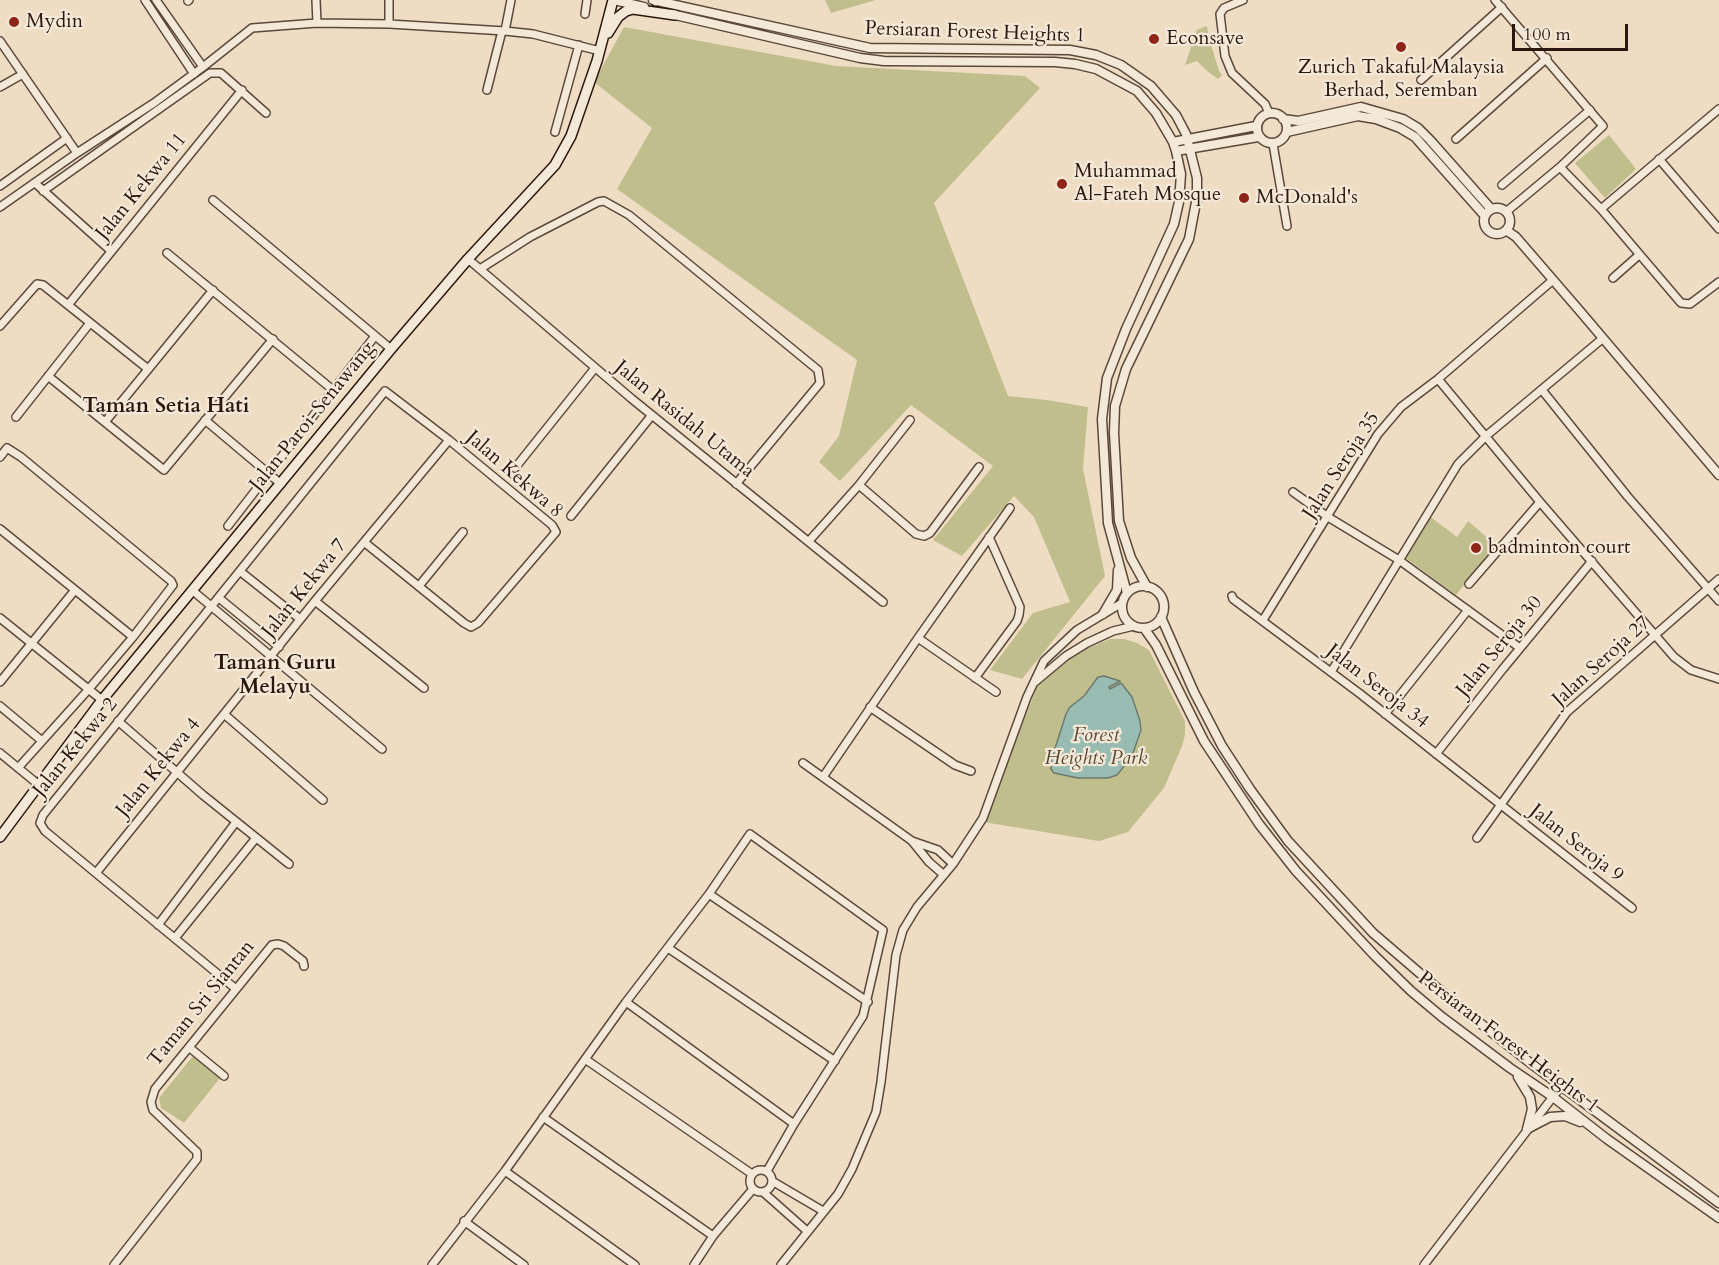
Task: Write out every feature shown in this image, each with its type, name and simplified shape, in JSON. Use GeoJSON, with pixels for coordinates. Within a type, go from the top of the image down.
{"type":"FeatureCollection","features":[{"type":"Feature","properties":{"kind":"main road","name":"Jalan Paroi-Senawang"},"geometry":{"type":"LineString","coordinates":[[0,837],[5,827],[102,700],[391,349],[468,259],[545,177],[559,158],[571,136],[597,61],[614,0]]}},
{"type":"Feature","properties":{"kind":"main road"},"geometry":{"type":"LineString","coordinates":[[597,61],[611,27],[618,16],[626,11],[633,9],[675,15]]}},
{"type":"Feature","properties":{"kind":"street"},"geometry":{"type":"LineString","coordinates":[[144,0],[194,74]]}},
{"type":"Feature","properties":{"kind":"street"},"geometry":{"type":"LineString","coordinates":[[156,0],[203,68]]}},
{"type":"Feature","properties":{"kind":"street"},"geometry":{"type":"LineString","coordinates":[[316,0],[317,23]]}},
{"type":"Feature","properties":{"kind":"street"},"geometry":{"type":"LineString","coordinates":[[389,0],[389,24]]}},
{"type":"Feature","properties":{"kind":"street"},"geometry":{"type":"LineString","coordinates":[[487,90],[511,0]]}},
{"type":"Feature","properties":{"kind":"street"},"geometry":{"type":"LineString","coordinates":[[585,14],[587,0]]}},
{"type":"Feature","properties":{"kind":"street","name":"Persiaran Forest Heights 1"},"geometry":{"type":"LineString","coordinates":[[614,0],[860,58],[884,61],[1075,64],[1096,69],[1137,91],[1156,112],[1174,146],[1181,174],[1179,201],[1174,224],[1126,329],[1107,378],[1102,419],[1108,523],[1127,593]]}},
{"type":"Feature","properties":{"kind":"street","name":"Persiaran Forest Heights 1"},"geometry":{"type":"LineString","coordinates":[[655,0],[870,48],[1070,50],[1096,55],[1121,65],[1151,86],[1176,115],[1187,139],[1197,177],[1197,197],[1191,230],[1180,259],[1126,369],[1115,406],[1114,433],[1119,521],[1131,558],[1147,587]]}},
{"type":"Feature","properties":{"kind":"street"},"geometry":{"type":"LineString","coordinates":[[1243,0],[1224,8],[1220,14],[1225,56],[1232,73],[1265,104],[1269,113]]}},
{"type":"Feature","properties":{"kind":"street"},"geometry":{"type":"LineString","coordinates":[[1495,0],[1603,126],[1560,167],[1506,212]]}},
{"type":"Feature","properties":{"kind":"street"},"geometry":{"type":"LineString","coordinates":[[1421,80],[1502,7]]}},
{"type":"Feature","properties":{"kind":"street"},"geometry":{"type":"LineString","coordinates":[[0,207],[154,103],[203,68],[252,28],[317,23],[389,24],[504,31],[533,34],[600,51]]}},
{"type":"Feature","properties":{"kind":"street"},"geometry":{"type":"LineString","coordinates":[[0,41],[77,153]]}},
{"type":"Feature","properties":{"kind":"street"},"geometry":{"type":"LineString","coordinates":[[555,132],[579,45]]}},
{"type":"Feature","properties":{"kind":"street"},"geometry":{"type":"LineString","coordinates":[[1456,139],[1547,58]]}},
{"type":"Feature","properties":{"kind":"street"},"geometry":{"type":"LineString","coordinates":[[43,191],[210,74],[221,73],[266,113]]}},
{"type":"Feature","properties":{"kind":"street"},"geometry":{"type":"LineString","coordinates":[[0,87],[22,74]]}},
{"type":"Feature","properties":{"kind":"street","name":"Jalan Kekwa 11"},"geometry":{"type":"LineString","coordinates":[[68,305],[242,90]]}},
{"type":"Feature","properties":{"kind":"street"},"geometry":{"type":"LineString","coordinates":[[1361,107],[1403,119],[1418,128],[1430,140],[1488,212],[1415,137],[1400,128],[1376,119],[1358,116],[1287,132],[1282,140],[1273,144],[1265,142],[1258,136],[1256,126],[1260,118],[1269,113],[1298,121],[1361,107]]}},
{"type":"Feature","properties":{"kind":"street"},"geometry":{"type":"LineString","coordinates":[[1502,185],[1590,110]]}},
{"type":"Feature","properties":{"kind":"street"},"geometry":{"type":"LineString","coordinates":[[1601,209],[1718,112]]}},
{"type":"Feature","properties":{"kind":"street"},"geometry":{"type":"LineString","coordinates":[[1283,118],[1287,132]]}},
{"type":"Feature","properties":{"kind":"street"},"geometry":{"type":"LineString","coordinates":[[1174,146],[1187,139],[1256,126]]}},
{"type":"Feature","properties":{"kind":"street"},"geometry":{"type":"LineString","coordinates":[[1174,146],[1190,148],[1258,136]]}},
{"type":"Feature","properties":{"kind":"street"},"geometry":{"type":"LineString","coordinates":[[0,186],[67,138]]}},
{"type":"Feature","properties":{"kind":"street"},"geometry":{"type":"LineString","coordinates":[[1273,144],[1287,226]]}},
{"type":"Feature","properties":{"kind":"street"},"geometry":{"type":"LineString","coordinates":[[1659,159],[1719,229]]}},
{"type":"Feature","properties":{"kind":"street"},"geometry":{"type":"LineString","coordinates":[[1560,167],[1601,209],[1684,305],[1690,304],[1719,282]]}},
{"type":"Feature","properties":{"kind":"street"},"geometry":{"type":"LineString","coordinates":[[35,183],[111,251]]}},
{"type":"Feature","properties":{"kind":"street"},"geometry":{"type":"LineString","coordinates":[[213,200],[391,349]]}},
{"type":"Feature","properties":{"kind":"street"},"geometry":{"type":"LineString","coordinates":[[480,269],[530,237],[604,201],[629,215],[818,370],[820,383],[736,484]]}},
{"type":"Feature","properties":{"kind":"street"},"geometry":{"type":"LineString","coordinates":[[1499,208],[1506,212],[1510,219],[1506,230],[1499,234],[1488,231],[1484,224],[1488,212],[1499,208]]}},
{"type":"Feature","properties":{"kind":"street"},"geometry":{"type":"LineString","coordinates":[[1506,230],[1516,237],[1719,475]]}},
{"type":"Feature","properties":{"kind":"street"},"geometry":{"type":"LineString","coordinates":[[167,253],[333,390]]}},
{"type":"Feature","properties":{"kind":"street"},"geometry":{"type":"LineString","coordinates":[[1613,278],[1639,255]]}},
{"type":"Feature","properties":{"kind":"street","name":"Jalan Rasidah Utama"},"geometry":{"type":"LineString","coordinates":[[468,259],[595,368],[883,602]]}},
{"type":"Feature","properties":{"kind":"street","name":"Jalan Seroja 35"},"geometry":{"type":"LineString","coordinates":[[1263,620],[1378,434],[1401,407],[1438,379],[1553,280]]}},
{"type":"Feature","properties":{"kind":"street"},"geometry":{"type":"LineString","coordinates":[[0,326],[36,284],[43,285],[148,369]]}},
{"type":"Feature","properties":{"kind":"street"},"geometry":{"type":"LineString","coordinates":[[105,422],[213,290]]}},
{"type":"Feature","properties":{"kind":"street"},"geometry":{"type":"LineString","coordinates":[[16,417],[90,323]]}},
{"type":"Feature","properties":{"kind":"street"},"geometry":{"type":"LineString","coordinates":[[228,526],[375,336]]}},
{"type":"Feature","properties":{"kind":"street"},"geometry":{"type":"LineString","coordinates":[[48,376],[164,470],[273,339]]}},
{"type":"Feature","properties":{"kind":"street"},"geometry":{"type":"LineString","coordinates":[[1331,672],[1458,464],[1486,436],[1602,339]]}},
{"type":"Feature","properties":{"kind":"street"},"geometry":{"type":"LineString","coordinates":[[515,468],[595,368]]}},
{"type":"Feature","properties":{"kind":"street"},"geometry":{"type":"LineString","coordinates":[[1438,379],[1540,502],[1674,657],[1691,670],[1719,679]]}},
{"type":"Feature","properties":{"kind":"street"},"geometry":{"type":"LineString","coordinates":[[1542,390],[1628,497],[1719,601]]}},
{"type":"Feature","properties":{"kind":"street","name":"Jalan Kekwa 8"},"geometry":{"type":"LineString","coordinates":[[364,542],[471,627],[478,623],[556,532],[552,525],[449,440],[385,391]]}},
{"type":"Feature","properties":{"kind":"street","name":"Jalan Kekwa 2"},"geometry":{"type":"LineString","coordinates":[[236,989],[45,831],[40,824],[43,815],[385,391]]}},
{"type":"Feature","properties":{"kind":"street"},"geometry":{"type":"LineString","coordinates":[[571,516],[652,415]]}},
{"type":"Feature","properties":{"kind":"street"},"geometry":{"type":"LineString","coordinates":[[206,420],[281,484]]}},
{"type":"Feature","properties":{"kind":"street"},"geometry":{"type":"LineString","coordinates":[[809,541],[910,420]]}},
{"type":"Feature","properties":{"kind":"street","name":"Jalan Kekwa 7"},"geometry":{"type":"LineString","coordinates":[[271,656],[449,440]]}},
{"type":"Feature","properties":{"kind":"street"},"geometry":{"type":"LineString","coordinates":[[0,457],[7,448],[13,452],[50,480],[174,585],[88,690],[18,768]]}},
{"type":"Feature","properties":{"kind":"street"},"geometry":{"type":"LineString","coordinates":[[858,485],[916,534],[924,536],[930,533],[979,466]]}},
{"type":"Feature","properties":{"kind":"street"},"geometry":{"type":"LineString","coordinates":[[1293,492],[1328,517],[1399,560],[1520,648]]}},
{"type":"Feature","properties":{"kind":"street"},"geometry":{"type":"LineString","coordinates":[[1469,584],[1540,502]]}},
{"type":"Feature","properties":{"kind":"street"},"geometry":{"type":"LineString","coordinates":[[823,777],[870,706],[1010,508]]}},
{"type":"Feature","properties":{"kind":"street"},"geometry":{"type":"LineString","coordinates":[[0,529],[133,637]]}},
{"type":"Feature","properties":{"kind":"street"},"geometry":{"type":"LineString","coordinates":[[419,586],[463,532]]}},
{"type":"Feature","properties":{"kind":"street"},"geometry":{"type":"LineString","coordinates":[[975,678],[1017,621],[1020,607],[989,537]]}},
{"type":"Feature","properties":{"kind":"street"},"geometry":{"type":"LineString","coordinates":[[1103,614],[1117,590],[1117,555]]}},
{"type":"Feature","properties":{"kind":"street","name":"Jalan Seroja 30"},"geometry":{"type":"LineString","coordinates":[[1436,754],[1592,561]]}},
{"type":"Feature","properties":{"kind":"street"},"geometry":{"type":"LineString","coordinates":[[241,572],[300,619]]}},
{"type":"Feature","properties":{"kind":"street","name":"Jalan Seroja 27"},"geometry":{"type":"LineString","coordinates":[[1477,838],[1567,712],[1719,579]]}},
{"type":"Feature","properties":{"kind":"street"},"geometry":{"type":"LineString","coordinates":[[1033,684],[1066,656],[1087,643],[1113,631],[1134,626],[1144,628],[1154,625],[1161,617],[1164,607],[1161,596],[1147,587],[1136,587],[1127,593],[1122,603],[1123,614],[1134,626]]}},
{"type":"Feature","properties":{"kind":"street"},"geometry":{"type":"LineString","coordinates":[[0,682],[75,590]]}},
{"type":"Feature","properties":{"kind":"street"},"geometry":{"type":"LineString","coordinates":[[193,591],[382,749]]}},
{"type":"Feature","properties":{"kind":"street","name":"Jalan Seroja 34"},"geometry":{"type":"LineString","coordinates":[[1232,596],[1501,806]]}},
{"type":"Feature","properties":{"kind":"street"},"geometry":{"type":"LineString","coordinates":[[219,598],[279,647]]}},
{"type":"Feature","properties":{"kind":"street"},"geometry":{"type":"LineString","coordinates":[[315,601],[424,688]]}},
{"type":"Feature","properties":{"kind":"street"},"geometry":{"type":"LineString","coordinates":[[781,1265],[838,1194],[852,1169],[876,1112],[896,955],[903,930],[917,907],[953,864],[983,818],[1027,697],[1044,661],[1077,630],[1122,603]]}},
{"type":"Feature","properties":{"kind":"street"},"geometry":{"type":"LineString","coordinates":[[1385,714],[1468,610]]}},
{"type":"Feature","properties":{"kind":"street","name":"Persiaran Forest Heights 1"},"geometry":{"type":"LineString","coordinates":[[1161,617],[1194,692],[1222,746],[1250,789],[1288,841],[1374,933],[1410,966],[1529,1062],[1719,1203]]}},
{"type":"Feature","properties":{"kind":"street"},"geometry":{"type":"LineString","coordinates":[[0,618],[102,700]]}},
{"type":"Feature","properties":{"kind":"street","name":"Persiaran Forest Heights 1"},"geometry":{"type":"LineString","coordinates":[[1144,628],[1156,645],[1204,741],[1234,787],[1282,855],[1375,956],[1411,991],[1510,1068],[1719,1218]]}},
{"type":"Feature","properties":{"kind":"street"},"geometry":{"type":"LineString","coordinates":[[918,638],[996,692]]}},
{"type":"Feature","properties":{"kind":"street","name":"Jalan Kekwa 4"},"geometry":{"type":"LineString","coordinates":[[96,873],[271,656]]}},
{"type":"Feature","properties":{"kind":"street"},"geometry":{"type":"LineString","coordinates":[[0,706],[42,741]]}},
{"type":"Feature","properties":{"kind":"street"},"geometry":{"type":"LineString","coordinates":[[870,706],[955,765],[971,771]]}},
{"type":"Feature","properties":{"kind":"street"},"geometry":{"type":"LineString","coordinates":[[224,714],[323,800]]}},
{"type":"Feature","properties":{"kind":"street"},"geometry":{"type":"LineString","coordinates":[[118,721],[289,864]]}},
{"type":"Feature","properties":{"kind":"street"},"geometry":{"type":"LineString","coordinates":[[0,753],[39,785]]}},
{"type":"Feature","properties":{"kind":"street"},"geometry":{"type":"LineString","coordinates":[[802,763],[912,842],[944,875]]}},
{"type":"Feature","properties":{"kind":"street","name":"Jalan Seroja 9"},"geometry":{"type":"LineString","coordinates":[[1501,806],[1632,908]]}},
{"type":"Feature","properties":{"kind":"street"},"geometry":{"type":"LineString","coordinates":[[158,925],[236,822]]}},
{"type":"Feature","properties":{"kind":"street"},"geometry":{"type":"LineString","coordinates":[[432,1265],[506,1171],[626,1002],[709,894],[750,834],[884,930],[863,1016],[794,1124],[767,1172]]}},
{"type":"Feature","properties":{"kind":"street"},"geometry":{"type":"LineString","coordinates":[[175,938],[256,838]]}},
{"type":"Feature","properties":{"kind":"street"},"geometry":{"type":"LineString","coordinates":[[912,842],[938,850],[953,864]]}},
{"type":"Feature","properties":{"kind":"street"},"geometry":{"type":"LineString","coordinates":[[709,894],[868,1002]]}},
{"type":"Feature","properties":{"kind":"street","name":"Taman Sri Siantan"},"geometry":{"type":"LineString","coordinates":[[114,1265],[197,1159],[197,1152],[153,1110],[151,1102],[155,1089],[272,945],[278,944],[303,961],[304,966]]}},
{"type":"Feature","properties":{"kind":"street"},"geometry":{"type":"LineString","coordinates":[[668,948],[836,1061]]}},
{"type":"Feature","properties":{"kind":"street"},"geometry":{"type":"LineString","coordinates":[[626,1002],[794,1124]]}},
{"type":"Feature","properties":{"kind":"street"},"geometry":{"type":"LineString","coordinates":[[190,1048],[224,1076]]}},
{"type":"Feature","properties":{"kind":"street"},"geometry":{"type":"LineString","coordinates":[[585,1059],[752,1174]]}},
{"type":"Feature","properties":{"kind":"street"},"geometry":{"type":"LineString","coordinates":[[1510,1068],[1524,1083],[1530,1097],[1532,1109],[1527,1130]]}},
{"type":"Feature","properties":{"kind":"street"},"geometry":{"type":"LineString","coordinates":[[1424,1265],[1562,1085]]}},
{"type":"Feature","properties":{"kind":"street"},"geometry":{"type":"LineString","coordinates":[[1527,1130],[1550,1117],[1565,1116],[1591,1127]]}},
{"type":"Feature","properties":{"kind":"street"},"geometry":{"type":"LineString","coordinates":[[543,1117],[713,1236]]}},
{"type":"Feature","properties":{"kind":"street"},"geometry":{"type":"LineString","coordinates":[[807,1231],[763,1192],[753,1189],[750,1183],[752,1174],[757,1170],[767,1172],[772,1181],[823,1211]]}},
{"type":"Feature","properties":{"kind":"street"},"geometry":{"type":"LineString","coordinates":[[506,1171],[635,1265]]}},
{"type":"Feature","properties":{"kind":"street"},"geometry":{"type":"LineString","coordinates":[[763,1192],[770,1188],[772,1181]]}},
{"type":"Feature","properties":{"kind":"street"},"geometry":{"type":"LineString","coordinates":[[694,1265],[713,1236],[753,1189]]}},
{"type":"Feature","properties":{"kind":"street"},"geometry":{"type":"LineString","coordinates":[[465,1221],[524,1265]]}},
{"type":"Feature","properties":{"kind":"green space"},"geometry":{"type":"Polygon","coordinates":[[[825,0],[876,0],[831,13],[825,0]]]}},
{"type":"Feature","properties":{"kind":"green space"},"geometry":{"type":"Polygon","coordinates":[[[1207,26],[1222,75],[1218,79],[1197,61],[1185,65],[1197,30],[1207,26]]]}},
{"type":"Feature","properties":{"kind":"green space"},"geometry":{"type":"Polygon","coordinates":[[[624,27],[836,66],[1025,76],[1040,88],[934,203],[1008,396],[1088,407],[1083,469],[1105,576],[1022,679],[990,670],[1033,613],[1070,602],[1034,517],[1014,496],[962,556],[933,540],[993,466],[911,405],[840,481],[819,462],[839,436],[857,360],[617,189],[652,128],[594,82],[624,27]]]}},
{"type":"Feature","properties":{"kind":"green space"},"geometry":{"type":"Polygon","coordinates":[[[1609,135],[1636,169],[1605,198],[1575,163],[1609,135]]]}},
{"type":"Feature","properties":{"kind":"green space"},"geometry":{"type":"Polygon","coordinates":[[[1428,515],[1457,537],[1468,521],[1496,545],[1456,595],[1403,556],[1428,515]]]}},
{"type":"Feature","properties":{"kind":"green space","name":"Forest Heights Park"},"geometry":{"type":"Polygon","coordinates":[[[1110,639],[1124,639],[1149,650],[1185,721],[1182,746],[1164,788],[1128,832],[1099,841],[983,822],[1037,687],[1068,660],[1110,639]]]}},
{"type":"Feature","properties":{"kind":"green space"},"geometry":{"type":"Polygon","coordinates":[[[193,1056],[220,1078],[184,1123],[161,1108],[159,1098],[193,1056]]]}},
{"type":"Feature","properties":{"kind":"water"},"geometry":{"type":"Polygon","coordinates":[[[1104,676],[1120,681],[1109,687],[1110,689],[1121,683],[1132,697],[1141,730],[1132,756],[1117,775],[1108,778],[1078,778],[1054,773],[1051,769],[1051,761],[1066,714],[1070,707],[1084,696],[1098,677],[1104,676]]]}},
{"type":"Feature","properties":{"kind":"place","name":"Mydin"},"geometry":{"type":"Point","coordinates":[14,22]}},
{"type":"Feature","properties":{"kind":"place","name":"Econsave"},"geometry":{"type":"Point","coordinates":[1154,39]}},
{"type":"Feature","properties":{"kind":"place","name":"Zurich Takaful Malaysia Berhad, Seremban"},"geometry":{"type":"Point","coordinates":[1401,47]}},
{"type":"Feature","properties":{"kind":"place","name":"Muhammad Al-Fateh Mosque"},"geometry":{"type":"Point","coordinates":[1062,184]}},
{"type":"Feature","properties":{"kind":"place","name":"McDonald's"},"geometry":{"type":"Point","coordinates":[1244,198]}},
{"type":"Feature","properties":{"kind":"place","name":"badminton court"},"geometry":{"type":"Point","coordinates":[1476,548]}},
{"type":"Feature","properties":{"kind":"district","name":"Taman Setia Hati"},"geometry":{"type":"Point","coordinates":[166,407]}},
{"type":"Feature","properties":{"kind":"district","name":"Taman Guru Melayu"},"geometry":{"type":"Point","coordinates":[275,676]}}]}
